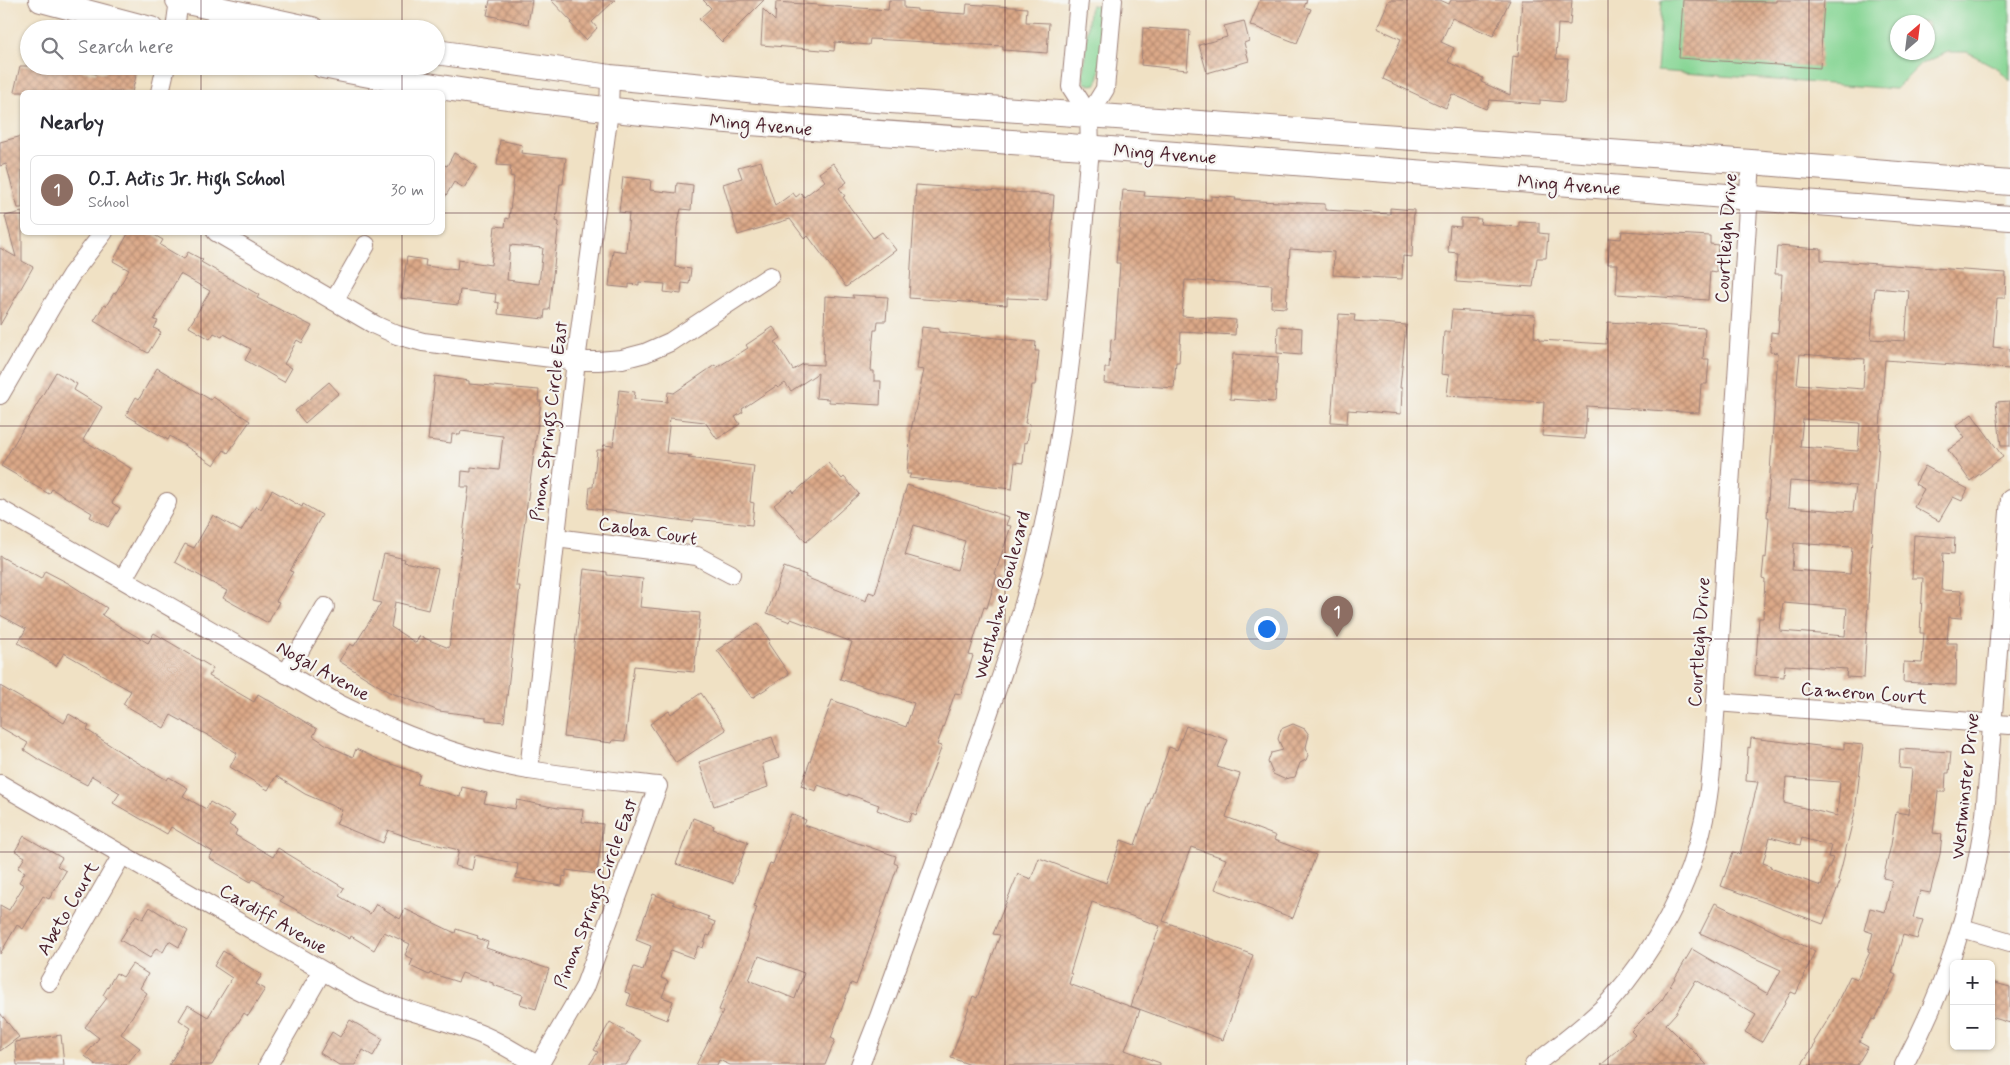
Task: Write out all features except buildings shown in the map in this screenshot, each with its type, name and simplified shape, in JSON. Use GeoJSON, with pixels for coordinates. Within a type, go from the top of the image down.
{"type":"FeatureCollection","features":[{"type":"Feature","properties":{"kind":"main road"},"geometry":{"type":"LineString","coordinates":[[41,0],[117,20]]}},
{"type":"Feature","properties":{"kind":"main road"},"geometry":{"type":"LineString","coordinates":[[178,0],[270,20]]}},
{"type":"Feature","properties":{"kind":"main road","name":"Ming Avenue"},"geometry":{"type":"LineString","coordinates":[[445,53],[610,77],[778,93],[1751,162],[2010,183]]}},
{"type":"Feature","properties":{"kind":"main road","name":"Ming Avenue"},"geometry":{"type":"LineString","coordinates":[[375,75],[490,95],[609,111],[765,125],[2010,218]]}},
{"type":"Feature","properties":{"kind":"street"},"geometry":{"type":"LineString","coordinates":[[176,20],[178,0]]}},
{"type":"Feature","properties":{"kind":"street"},"geometry":{"type":"LineString","coordinates":[[1079,0],[1071,87],[1089,115],[1105,90],[1113,0]]}},
{"type":"Feature","properties":{"kind":"street"},"geometry":{"type":"LineString","coordinates":[[160,90],[164,75]]}},
{"type":"Feature","properties":{"kind":"street","name":"Pinon Springs Circle East"},"geometry":{"type":"LineString","coordinates":[[528,770],[576,361],[609,111],[610,77]]}},
{"type":"Feature","properties":{"kind":"street","name":"Westholme Boulevard"},"geometry":{"type":"LineString","coordinates":[[860,1065],[885,1002],[998,689],[1022,612],[1040,543],[1058,455],[1070,375],[1090,148],[1089,115]]}},
{"type":"Feature","properties":{"kind":"street","name":"Courtleigh Drive"},"geometry":{"type":"LineString","coordinates":[[1534,1065],[1579,1030],[1608,1002],[1638,966],[1660,932],[1678,896],[1693,858],[1704,820],[1709,786],[1716,702],[1751,162]]}},
{"type":"Feature","properties":{"kind":"street"},"geometry":{"type":"LineString","coordinates":[[0,395],[52,304],[71,275],[102,235]]}},
{"type":"Feature","properties":{"kind":"street"},"geometry":{"type":"LineString","coordinates":[[221,235],[334,301],[397,335],[423,342],[576,361],[598,362],[622,359],[645,353],[670,342],[770,276]]}},
{"type":"Feature","properties":{"kind":"street"},"geometry":{"type":"LineString","coordinates":[[334,301],[366,245]]}},
{"type":"Feature","properties":{"kind":"street","name":"Westminster Drive"},"geometry":{"type":"LineString","coordinates":[[1904,1065],[1924,1027],[1939,992],[1962,928],[1978,861],[1985,815],[2009,499]]}},
{"type":"Feature","properties":{"kind":"street"},"geometry":{"type":"LineString","coordinates":[[123,579],[167,502]]}},
{"type":"Feature","properties":{"kind":"street","name":"Nogal Avenue"},"geometry":{"type":"LineString","coordinates":[[0,509],[286,674],[379,724],[474,758],[528,770],[658,786]]}},
{"type":"Feature","properties":{"kind":"street","name":"Caoba Court"},"geometry":{"type":"LineString","coordinates":[[556,538],[697,556],[731,574]]}},
{"type":"Feature","properties":{"kind":"street"},"geometry":{"type":"LineString","coordinates":[[286,674],[325,607]]}},
{"type":"Feature","properties":{"kind":"street","name":"Cameron Court"},"geometry":{"type":"LineString","coordinates":[[1716,702],[1992,722],[2010,725]]}},
{"type":"Feature","properties":{"kind":"street","name":"Cardiff Avenue"},"geometry":{"type":"LineString","coordinates":[[0,784],[375,1000],[494,1039],[538,1065]]}},
{"type":"Feature","properties":{"kind":"street","name":"Pinon Springs Circle East"},"geometry":{"type":"LineString","coordinates":[[538,1065],[584,988],[658,786]]}},
{"type":"Feature","properties":{"kind":"street","name":"Abeto Court"},"geometry":{"type":"LineString","coordinates":[[49,982],[122,855]]}},
{"type":"Feature","properties":{"kind":"street"},"geometry":{"type":"LineString","coordinates":[[1962,928],[2010,942]]}},
{"type":"Feature","properties":{"kind":"street"},"geometry":{"type":"LineString","coordinates":[[268,1065],[322,971]]}},
{"type":"Feature","properties":{"kind":"green space"},"geometry":{"type":"Polygon","coordinates":[[[1662,0],[2010,0],[2010,81],[1999,69],[1967,52],[1948,52],[1935,58],[1935,15],[1890,15],[1890,60],[1930,60],[1921,64],[1896,89],[1657,71],[1662,0]]]}},
{"type":"Feature","properties":{"kind":"green space"},"geometry":{"type":"Polygon","coordinates":[[[1091,5],[1101,6],[1104,10],[1099,76],[1096,84],[1091,85],[1085,83],[1083,76],[1091,5]]]}},
{"type":"Feature","properties":{"kind":"place","name":"O.J. Actis Jr. High School"},"geometry":{"type":"Point","coordinates":[1337,637]}}]}
